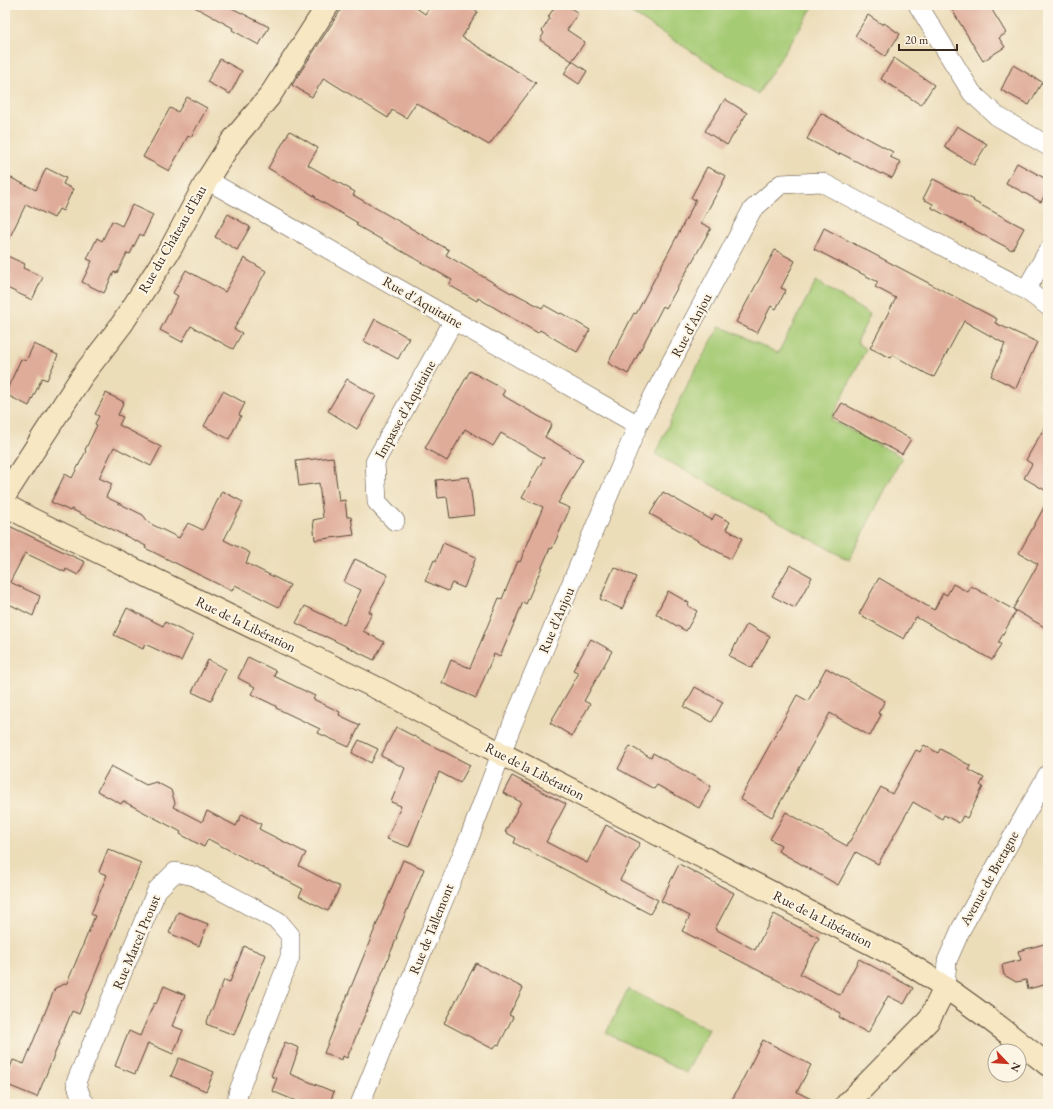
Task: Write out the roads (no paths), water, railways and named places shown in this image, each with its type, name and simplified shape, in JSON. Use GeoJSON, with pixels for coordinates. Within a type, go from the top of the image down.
{"type":"FeatureCollection","features":[{"type":"Feature","properties":{"kind":"street","name":"Rue du Château d'Eau"},"geometry":{"type":"LineString","coordinates":[[5,495],[82,376],[122,324],[171,248],[207,180],[232,141],[269,97],[328,5]]}},
{"type":"Feature","properties":{"kind":"street"},"geometry":{"type":"LineString","coordinates":[[918,5],[972,93],[997,116],[1048,146]]}},
{"type":"Feature","properties":{"kind":"street","name":"Rue d'Aquitaine"},"geometry":{"type":"LineString","coordinates":[[207,180],[638,425]]}},
{"type":"Feature","properties":{"kind":"street","name":"Rue d'Anjou"},"geometry":{"type":"LineString","coordinates":[[500,753],[638,425],[752,210],[781,184],[821,182],[1026,290],[1048,306]]}},
{"type":"Feature","properties":{"kind":"street"},"geometry":{"type":"LineString","coordinates":[[1026,290],[1048,251]]}},
{"type":"Feature","properties":{"kind":"street","name":"Impasse d'Aquitaine"},"geometry":{"type":"LineString","coordinates":[[395,521],[378,502],[375,462],[454,320]]}},
{"type":"Feature","properties":{"kind":"street","name":"Rue de la Libération"},"geometry":{"type":"LineString","coordinates":[[5,505],[381,690],[500,753],[895,956],[916,968],[989,1019],[1048,1065]]}},
{"type":"Feature","properties":{"kind":"street","name":"Rue de Tallemont"},"geometry":{"type":"LineString","coordinates":[[360,1104],[470,836],[500,753]]}},
{"type":"Feature","properties":{"kind":"street","name":"Avenue de Bretagne"},"geometry":{"type":"LineString","coordinates":[[945,988],[947,961],[961,928],[1048,774]]}},
{"type":"Feature","properties":{"kind":"street","name":"Rue Marcel Proust"},"geometry":{"type":"LineString","coordinates":[[86,1104],[82,1100],[76,1082],[157,890],[175,872],[194,876],[278,921],[290,935],[290,957],[238,1093],[237,1104]]}},
{"type":"Feature","properties":{"kind":"street"},"geometry":{"type":"LineString","coordinates":[[847,1104],[929,1020],[945,988]]}}]}
